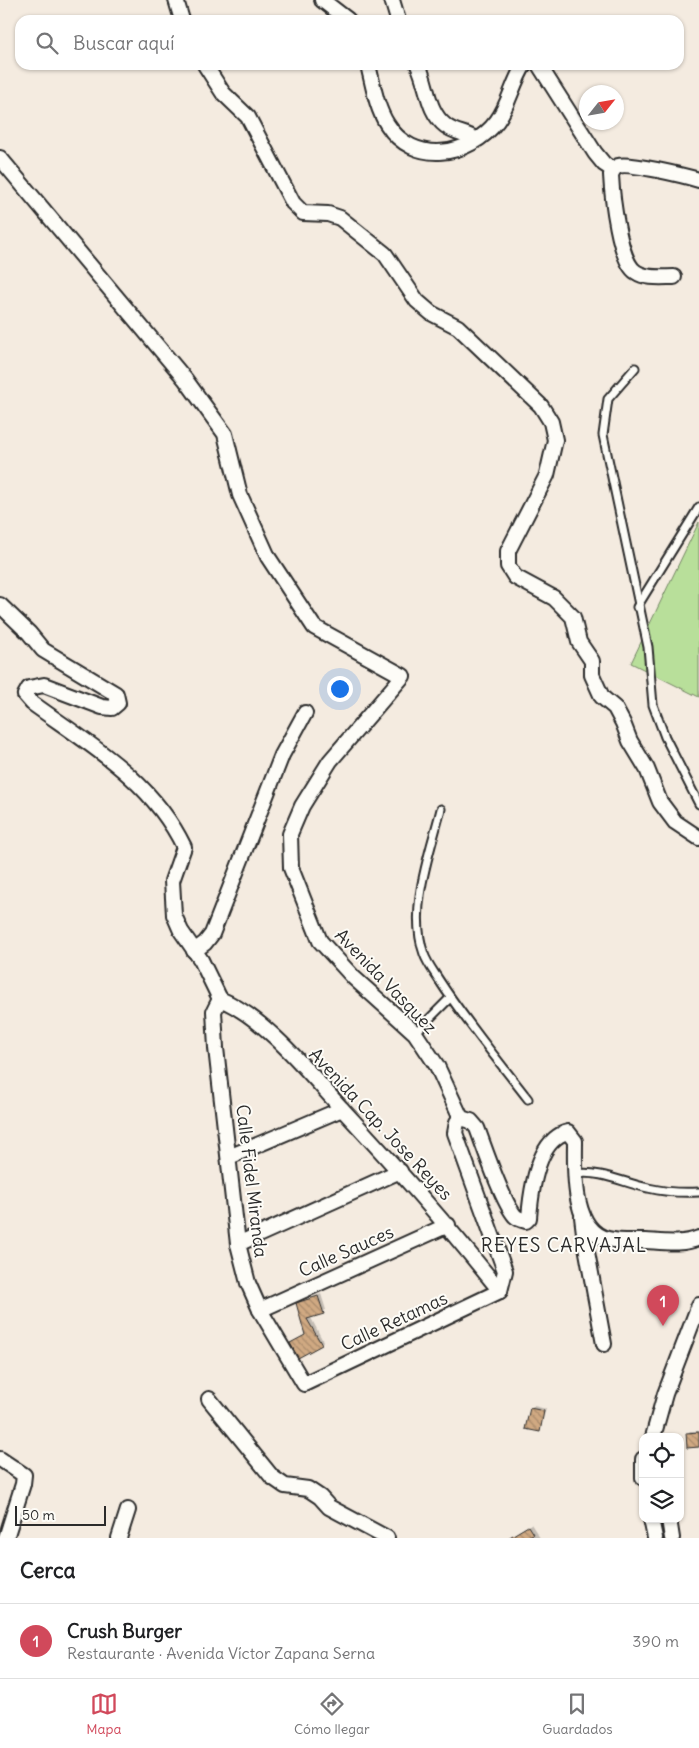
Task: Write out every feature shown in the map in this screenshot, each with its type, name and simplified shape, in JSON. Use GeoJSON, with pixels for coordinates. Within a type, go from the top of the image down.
{"type":"FeatureCollection","features":[{"type":"Feature","properties":{"kind":"street"},"geometry":{"type":"LineString","coordinates":[[176,0],[180,15]]}},
{"type":"Feature","properties":{"kind":"street"},"geometry":{"type":"LineString","coordinates":[[322,0],[342,15]]}},
{"type":"Feature","properties":{"kind":"street"},"geometry":{"type":"LineString","coordinates":[[392,0],[396,15]]}},
{"type":"Feature","properties":{"kind":"street"},"geometry":{"type":"LineString","coordinates":[[208,70],[224,93],[248,117],[293,203],[303,213],[328,214],[340,218],[384,254],[417,301],[431,313],[458,327],[541,406],[551,422],[555,440],[547,475],[508,551],[508,566],[515,577],[554,598],[573,617],[579,642],[592,661],[592,675],[602,697],[614,708],[623,723],[630,741],[648,769],[660,802],[675,822],[699,838]]}},
{"type":"Feature","properties":{"kind":"street"},"geometry":{"type":"LineString","coordinates":[[370,70],[386,123],[413,148],[436,153],[453,152],[476,139],[498,119],[522,70]]}},
{"type":"Feature","properties":{"kind":"street"},"geometry":{"type":"LineString","coordinates":[[420,70],[432,109],[439,119],[457,133],[476,139]]}},
{"type":"Feature","properties":{"kind":"street"},"geometry":{"type":"LineString","coordinates":[[542,70],[595,153],[604,164],[613,170]]}},
{"type":"Feature","properties":{"kind":"street","name":"Avenida Vasquez"},"geometry":{"type":"LineString","coordinates":[[0,158],[185,379],[225,434],[240,495],[264,548],[314,627],[403,676],[330,761],[302,806],[290,834],[291,868],[320,941],[354,978],[415,1033],[437,1066],[461,1118]]}},
{"type":"Feature","properties":{"kind":"street"},"geometry":{"type":"LineString","coordinates":[[674,277],[643,276],[635,272],[627,262],[611,182],[613,170],[618,166],[633,166],[699,180]]}},
{"type":"Feature","properties":{"kind":"street"},"geometry":{"type":"LineString","coordinates":[[0,605],[29,633],[43,650],[116,694],[118,703],[112,708],[102,707],[44,685],[28,688],[25,695],[32,703],[113,762],[152,796],[169,819],[184,848],[172,881],[174,915],[201,960],[220,999]]}},
{"type":"Feature","properties":{"kind":"street"},"geometry":{"type":"LineString","coordinates":[[194,951],[205,943],[212,934],[282,756],[305,713]]}},
{"type":"Feature","properties":{"kind":"street","name":"Avenida Cap. Jose Reyes"},"geometry":{"type":"LineString","coordinates":[[220,999],[254,1017],[400,1171],[448,1225],[500,1291]]}},
{"type":"Feature","properties":{"kind":"street","name":"Calle Fidel Miranda"},"geometry":{"type":"LineString","coordinates":[[220,999],[214,1011],[214,1020],[238,1244],[248,1283],[260,1310],[304,1384]]}},
{"type":"Feature","properties":{"kind":"street"},"geometry":{"type":"LineString","coordinates":[[229,1157],[342,1109]]}},
{"type":"Feature","properties":{"kind":"street"},"geometry":{"type":"LineString","coordinates":[[500,1291],[505,1271],[455,1133],[457,1122],[461,1118],[472,1122],[477,1128],[508,1204],[521,1220],[526,1221],[529,1218],[530,1193],[537,1169],[551,1142],[561,1133],[568,1132],[575,1141],[576,1192],[582,1216],[604,1344]]}},
{"type":"Feature","properties":{"kind":"street"},"geometry":{"type":"LineString","coordinates":[[238,1244],[400,1171]]}},
{"type":"Feature","properties":{"kind":"street"},"geometry":{"type":"LineString","coordinates":[[582,1216],[596,1234],[606,1239],[678,1242],[699,1238]]}},
{"type":"Feature","properties":{"kind":"street","name":"Calle Sauces"},"geometry":{"type":"LineString","coordinates":[[260,1310],[448,1225]]}},
{"type":"Feature","properties":{"kind":"street","name":"Calle Retamas"},"geometry":{"type":"LineString","coordinates":[[304,1384],[500,1291]]}},
{"type":"Feature","properties":{"kind":"street"},"geometry":{"type":"LineString","coordinates":[[654,1433],[665,1394],[699,1305]]}},
{"type":"Feature","properties":{"kind":"street"},"geometry":{"type":"LineString","coordinates":[[209,1399],[272,1478],[286,1486],[308,1489],[320,1497],[329,1507],[387,1538]]}},
{"type":"Feature","properties":{"kind":"street"},"geometry":{"type":"LineString","coordinates":[[0,1459],[24,1475],[6,1538]]}},
{"type":"Feature","properties":{"kind":"street"},"geometry":{"type":"LineString","coordinates":[[119,1538],[128,1510]]}},
{"type":"Feature","properties":{"kind":"street"},"geometry":{"type":"LineString","coordinates":[[652,1523],[655,1538]]}},
{"type":"Feature","properties":{"kind":"street"},"geometry":{"type":"LineString","coordinates":[[670,1523],[672,1538]]}},
{"type":"Feature","properties":{"kind":"lane"},"geometry":{"type":"LineString","coordinates":[[635,368],[608,399],[603,435],[637,607],[648,647],[654,705],[665,737],[699,804]]}},
{"type":"Feature","properties":{"kind":"lane"},"geometry":{"type":"LineString","coordinates":[[637,607],[699,507]]}},
{"type":"Feature","properties":{"kind":"lane"},"geometry":{"type":"LineString","coordinates":[[441,809],[421,884],[419,907],[420,940],[424,956],[450,998],[528,1099]]}},
{"type":"Feature","properties":{"kind":"lane"},"geometry":{"type":"LineString","coordinates":[[415,1033],[450,998]]}},
{"type":"Feature","properties":{"kind":"lane"},"geometry":{"type":"LineString","coordinates":[[576,1174],[591,1171],[649,1188],[681,1193],[699,1192]]}},
{"type":"Feature","properties":{"kind":"green space"},"geometry":{"type":"Polygon","coordinates":[[[699,522],[699,697],[631,663],[699,522]]]}},
{"type":"Feature","properties":{"kind":"building"},"geometry":{"type":"Polygon","coordinates":[[[318,1296],[324,1314],[307,1319],[322,1345],[298,1358],[290,1343],[305,1335],[296,1303],[318,1296]]]}},
{"type":"Feature","properties":{"kind":"building"},"geometry":{"type":"Polygon","coordinates":[[[530,1408],[544,1411],[540,1432],[525,1429],[530,1408]]]}},
{"type":"Feature","properties":{"kind":"building"},"geometry":{"type":"Polygon","coordinates":[[[699,1432],[699,1447],[687,1448],[686,1433],[699,1432]]]}},
{"type":"Feature","properties":{"kind":"building"},"geometry":{"type":"Polygon","coordinates":[[[528,1526],[533,1534],[526,1538],[508,1538],[528,1526]]]}},
{"type":"Feature","properties":{"kind":"place","name":"Crush Burger"},"geometry":{"type":"Point","coordinates":[663,1326]}},
{"type":"Feature","properties":{"kind":"district","name":"REYES CARVAJAL"},"geometry":{"type":"Point","coordinates":[564,1245]}}]}
